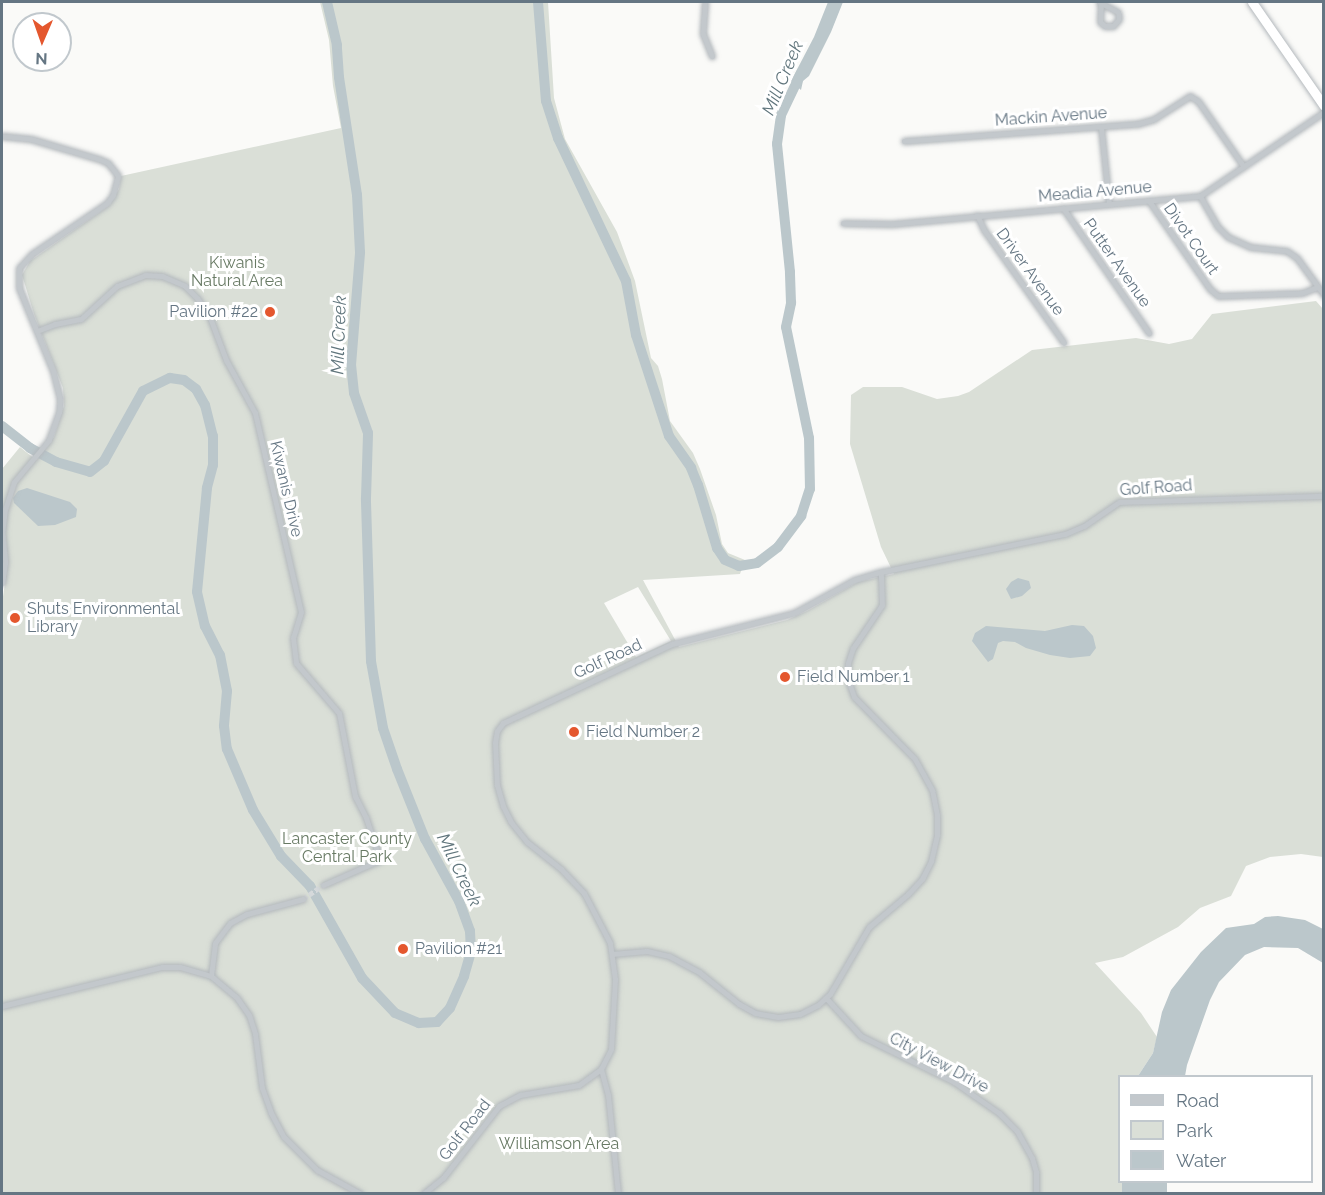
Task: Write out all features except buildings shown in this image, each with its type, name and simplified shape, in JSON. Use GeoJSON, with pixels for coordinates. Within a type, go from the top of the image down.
{"type":"FeatureCollection","features":[{"type":"Feature","properties":{"kind":"highway"},"geometry":{"type":"LineString","coordinates":[[1252,2],[1323,106]]}},
{"type":"Feature","properties":{"kind":"street"},"geometry":{"type":"LineString","coordinates":[[705,2],[703,34],[712,56]]}},
{"type":"Feature","properties":{"kind":"street"},"geometry":{"type":"LineString","coordinates":[[1100,3],[1118,12],[1118,21],[1113,26],[1105,26],[1100,22],[1100,3]]}},
{"type":"Feature","properties":{"kind":"street","name":"Mackin Avenue"},"geometry":{"type":"LineString","coordinates":[[904,141],[1149,122],[1192,96],[1244,167]]}},
{"type":"Feature","properties":{"kind":"street","name":"Meadia Avenue"},"geometry":{"type":"LineString","coordinates":[[843,223],[892,224],[1200,196],[1323,112]]}},
{"type":"Feature","properties":{"kind":"street"},"geometry":{"type":"LineString","coordinates":[[1101,127],[1109,204]]}},
{"type":"Feature","properties":{"kind":"street"},"geometry":{"type":"LineString","coordinates":[[2,136],[31,139],[99,159],[108,163],[117,176],[113,195],[107,203],[33,254],[19,268],[20,288],[53,371],[60,399],[60,412],[49,440],[14,482],[4,509],[2,583]]}},
{"type":"Feature","properties":{"kind":"street"},"geometry":{"type":"LineString","coordinates":[[1200,196],[1217,226],[1228,237],[1251,247],[1287,250],[1297,258],[1323,295]]}},
{"type":"Feature","properties":{"kind":"street","name":"Divot Court"},"geometry":{"type":"LineString","coordinates":[[1149,201],[1210,290],[1218,296],[1302,293],[1318,287]]}},
{"type":"Feature","properties":{"kind":"street","name":"Putter Avenue"},"geometry":{"type":"LineString","coordinates":[[1063,208],[1149,333]]}},
{"type":"Feature","properties":{"kind":"street","name":"Driver Avenue"},"geometry":{"type":"LineString","coordinates":[[977,215],[984,230],[1064,343]]}},
{"type":"Feature","properties":{"kind":"street","name":"Kiwanis Drive"},"geometry":{"type":"LineString","coordinates":[[37,331],[81,319],[117,286],[145,275],[162,276],[177,282],[202,304],[226,360],[255,413],[301,612],[293,638],[296,663],[339,713],[350,779],[380,860],[323,885]]}},
{"type":"Feature","properties":{"kind":"street","name":"Golf Road"},"geometry":{"type":"LineString","coordinates":[[423,1194],[443,1178],[499,1106],[520,1095],[579,1085],[601,1069],[611,1048],[614,1029],[612,954],[601,922],[584,893],[561,868],[527,842],[511,822],[503,806],[495,764],[495,736],[500,726],[525,711],[672,644],[794,613],[854,580],[881,572],[1065,534],[1084,526],[1113,504],[1124,501],[1323,496]]}},
{"type":"Feature","properties":{"kind":"street"},"geometry":{"type":"LineString","coordinates":[[612,954],[646,951],[681,961],[699,972],[739,1004],[767,1016],[800,1014],[826,998],[837,985],[859,940],[869,927],[908,894],[921,879],[931,861],[937,835],[936,805],[924,772],[910,753],[860,704],[850,688],[847,677],[848,663],[853,648],[876,619],[882,605],[881,572]]}},
{"type":"Feature","properties":{"kind":"street"},"geometry":{"type":"LineString","coordinates":[[211,976],[215,943],[230,923],[247,914],[303,899]]}},
{"type":"Feature","properties":{"kind":"street"},"geometry":{"type":"LineString","coordinates":[[2,1006],[162,967],[180,967],[211,976],[237,998],[249,1016],[255,1034],[262,1088],[271,1113],[284,1137],[317,1170],[361,1194]]}},
{"type":"Feature","properties":{"kind":"street","name":"City View Drive"},"geometry":{"type":"LineString","coordinates":[[826,998],[861,1036],[954,1082],[999,1113],[1017,1131],[1032,1158],[1036,1172],[1036,1194]]}},
{"type":"Feature","properties":{"kind":"street"},"geometry":{"type":"LineString","coordinates":[[601,1069],[608,1095],[618,1194]]}},
{"type":"Feature","properties":{"kind":"green space","name":"Lancaster County Central Park"},"geometry":{"type":"Polygon","coordinates":[[[320,2],[548,2],[554,98],[565,139],[617,232],[635,281],[651,358],[658,366],[662,379],[670,421],[693,453],[700,469],[716,515],[722,544],[728,553],[745,560],[740,574],[643,580],[679,647],[787,620],[858,582],[894,574],[881,547],[850,444],[851,395],[863,387],[902,387],[937,399],[958,396],[969,392],[1032,350],[1136,338],[1169,344],[1192,339],[1212,314],[1316,301],[1323,309],[1323,857],[1301,854],[1270,857],[1246,866],[1231,896],[1200,908],[1178,927],[1123,957],[1095,963],[1141,1013],[1157,1037],[1153,1053],[1139,1075],[1118,1075],[1118,1183],[1122,1183],[1122,1193],[2,1194],[2,603],[8,563],[5,527],[2,526],[2,469],[20,447],[36,460],[54,437],[64,406],[63,388],[34,314],[22,275],[30,261],[110,205],[119,189],[121,176],[341,128],[333,86],[329,40],[320,2]],[[638,587],[604,603],[636,657],[671,641],[638,587]]]}},
{"type":"Feature","properties":{"kind":"water","name":"Mill Creek"},"geometry":{"type":"Polygon","coordinates":[[[828,2],[843,2],[831,32],[809,76],[803,81],[801,90],[791,81],[814,37],[828,2]]]}},
{"type":"Feature","properties":{"kind":"water"},"geometry":{"type":"Polygon","coordinates":[[[27,488],[70,502],[77,509],[76,517],[55,525],[38,526],[14,503],[13,498],[18,491],[27,488]]]}},
{"type":"Feature","properties":{"kind":"water"},"geometry":{"type":"Polygon","coordinates":[[[1018,578],[1029,581],[1031,588],[1022,596],[1011,599],[1006,589],[1018,578]]]}},
{"type":"Feature","properties":{"kind":"water"},"geometry":{"type":"Polygon","coordinates":[[[1072,625],[1084,626],[1093,636],[1096,648],[1090,656],[1070,658],[1050,655],[1015,642],[1003,641],[998,643],[993,659],[988,662],[972,641],[975,633],[986,626],[1045,631],[1072,625]]]}},
{"type":"Feature","properties":{"kind":"water"},"geometry":{"type":"Polygon","coordinates":[[[1278,916],[1305,920],[1323,929],[1323,963],[1298,948],[1264,947],[1245,955],[1219,982],[1210,1000],[1185,1075],[1139,1075],[1153,1053],[1162,1012],[1171,990],[1201,952],[1226,928],[1254,924],[1265,917],[1278,916]]]}},
{"type":"Feature","properties":{"kind":"water"},"geometry":{"type":"Polygon","coordinates":[[[1122,1183],[1167,1183],[1167,1194],[1122,1194],[1122,1183]]]}},
{"type":"Feature","properties":{"kind":"waterway","name":"Mill Creek"},"geometry":{"type":"LineString","coordinates":[[2,426],[30,448],[56,462],[90,472],[104,461],[143,391],[170,378],[184,380],[196,389],[205,405],[213,436],[213,465],[207,488],[197,592],[205,626],[220,655],[227,691],[224,726],[227,749],[253,810],[281,856],[310,886],[362,978],[395,1013],[419,1023],[437,1022],[450,1008],[464,976],[471,951],[470,931],[459,901],[425,839],[397,769],[383,728],[371,661],[366,498],[368,433],[354,393],[351,365],[360,252],[357,195],[339,77],[337,45],[327,2]]}},
{"type":"Feature","properties":{"kind":"waterway","name":"Mill Creek"},"geometry":{"type":"LineString","coordinates":[[538,2],[546,101],[558,138],[626,281],[636,335],[669,436],[691,468],[717,548],[725,560],[739,566],[757,563],[778,547],[801,516],[810,489],[809,438],[786,327],[791,303],[790,272],[777,144],[781,115],[801,73]]}},
{"type":"Feature","properties":{"kind":"tunnel"},"geometry":{"type":"LineString","coordinates":[[303,899],[323,885]]}},
{"type":"Feature","properties":{"kind":"place","name":"Pavilion #22"},"geometry":{"type":"Point","coordinates":[270,312]}},
{"type":"Feature","properties":{"kind":"place","name":"Shuts Environmental Library"},"geometry":{"type":"Point","coordinates":[15,618]}},
{"type":"Feature","properties":{"kind":"place","name":"Field Number 1"},"geometry":{"type":"Point","coordinates":[785,677]}},
{"type":"Feature","properties":{"kind":"place","name":"Field Number 2"},"geometry":{"type":"Point","coordinates":[574,732]}},
{"type":"Feature","properties":{"kind":"place","name":"Pavilion #21"},"geometry":{"type":"Point","coordinates":[403,949]}},
{"type":"Feature","properties":{"kind":"park label","name":"Kiwanis Natural Area"},"geometry":{"type":"Point","coordinates":[237,272]}},
{"type":"Feature","properties":{"kind":"park label","name":"Williamson Area"},"geometry":{"type":"Point","coordinates":[559,1144]}}]}
